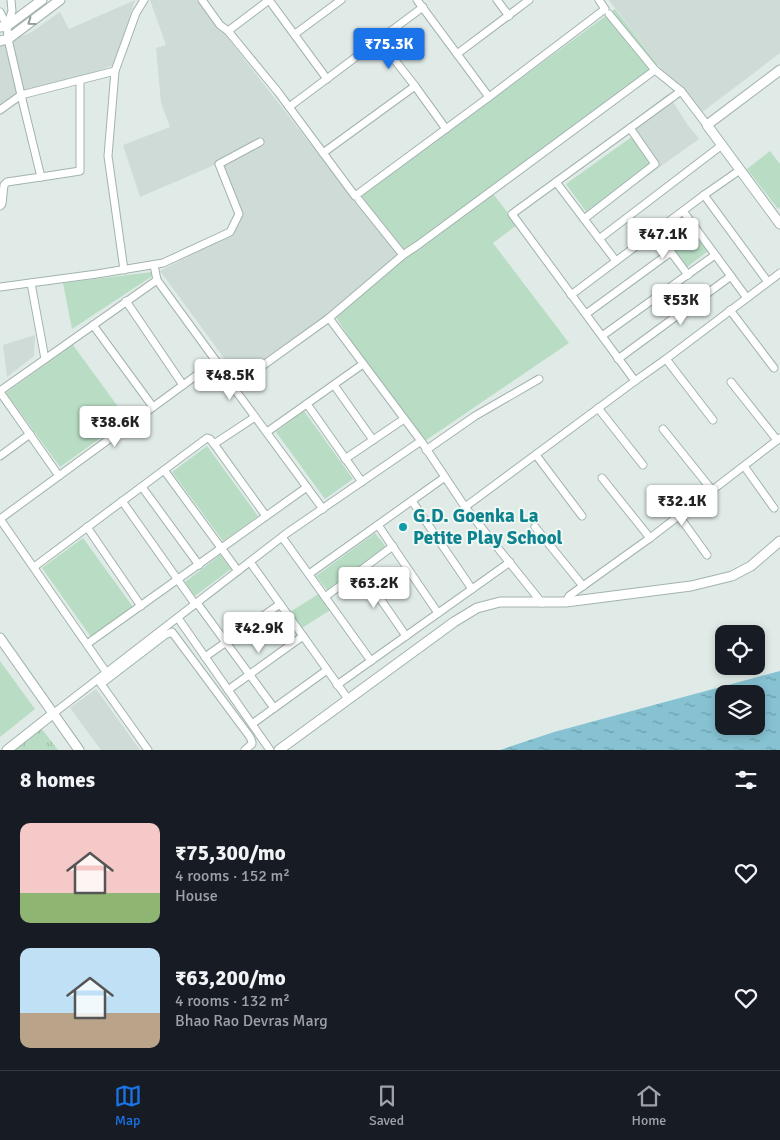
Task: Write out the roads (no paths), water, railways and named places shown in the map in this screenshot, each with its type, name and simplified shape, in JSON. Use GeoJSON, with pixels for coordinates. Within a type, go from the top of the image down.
{"type":"FeatureCollection","features":[{"type":"Feature","properties":{"kind":"street"},"geometry":{"type":"LineString","coordinates":[[3,26],[12,11],[11,0]]}},
{"type":"Feature","properties":{"kind":"street"},"geometry":{"type":"LineString","coordinates":[[3,26],[42,0]]}},
{"type":"Feature","properties":{"kind":"street"},"geometry":{"type":"LineString","coordinates":[[4,40],[60,0]]}},
{"type":"Feature","properties":{"kind":"street"},"geometry":{"type":"LineString","coordinates":[[124,270],[108,156],[115,71],[136,12],[144,0]]}},
{"type":"Feature","properties":{"kind":"street"},"geometry":{"type":"LineString","coordinates":[[202,0],[220,25],[228,30],[289,107],[355,196],[605,9],[599,0]]}},
{"type":"Feature","properties":{"kind":"street"},"geometry":{"type":"LineString","coordinates":[[228,30],[269,0],[327,79]]}},
{"type":"Feature","properties":{"kind":"street"},"geometry":{"type":"LineString","coordinates":[[295,34],[341,0]]}},
{"type":"Feature","properties":{"kind":"street"},"geometry":{"type":"LineString","coordinates":[[418,0],[489,97]]}},
{"type":"Feature","properties":{"kind":"street"},"geometry":{"type":"LineString","coordinates":[[497,0],[509,16]]}},
{"type":"Feature","properties":{"kind":"street"},"geometry":{"type":"LineString","coordinates":[[458,54],[529,0]]}},
{"type":"Feature","properties":{"kind":"street"},"geometry":{"type":"LineString","coordinates":[[289,107],[423,7]]}},
{"type":"Feature","properties":{"kind":"street"},"geometry":{"type":"LineString","coordinates":[[0,12],[4,40],[21,96],[41,177]]}},
{"type":"Feature","properties":{"kind":"street"},"geometry":{"type":"LineString","coordinates":[[610,14],[655,70],[681,91],[780,224]]}},
{"type":"Feature","properties":{"kind":"street"},"geometry":{"type":"LineString","coordinates":[[379,40],[446,129]]}},
{"type":"Feature","properties":{"kind":"street"},"geometry":{"type":"LineString","coordinates":[[233,387],[329,318],[403,255],[655,70]]}},
{"type":"Feature","properties":{"kind":"street"},"geometry":{"type":"LineString","coordinates":[[707,125],[780,70]]}},
{"type":"Feature","properties":{"kind":"street"},"geometry":{"type":"LineString","coordinates":[[0,110],[21,96],[115,71]]}},
{"type":"Feature","properties":{"kind":"street"},"geometry":{"type":"LineString","coordinates":[[0,206],[2,204],[4,185],[7,182],[80,171],[80,80]]}},
{"type":"Feature","properties":{"kind":"street"},"geometry":{"type":"LineString","coordinates":[[323,153],[415,86]]}},
{"type":"Feature","properties":{"kind":"street"},"geometry":{"type":"LineString","coordinates":[[635,381],[512,214],[681,91]]}},
{"type":"Feature","properties":{"kind":"street"},"geometry":{"type":"LineString","coordinates":[[584,219],[656,164],[630,128]]}},
{"type":"Feature","properties":{"kind":"street"},"geometry":{"type":"LineString","coordinates":[[0,287],[163,264],[230,232],[239,214],[219,164],[260,142]]}},
{"type":"Feature","properties":{"kind":"street"},"geometry":{"type":"LineString","coordinates":[[599,239],[722,145]]}},
{"type":"Feature","properties":{"kind":"street"},"geometry":{"type":"LineString","coordinates":[[571,295],[740,170]]}},
{"type":"Feature","properties":{"kind":"street"},"geometry":{"type":"LineString","coordinates":[[556,182],[616,262]]}},
{"type":"Feature","properties":{"kind":"street"},"geometry":{"type":"LineString","coordinates":[[704,195],[768,282]]}},
{"type":"Feature","properties":{"kind":"street"},"geometry":{"type":"LineString","coordinates":[[358,200],[403,255]]}},
{"type":"Feature","properties":{"kind":"street"},"geometry":{"type":"LineString","coordinates":[[683,211],[747,298]]}},
{"type":"Feature","properties":{"kind":"street"},"geometry":{"type":"LineString","coordinates":[[656,232],[688,275]]}},
{"type":"Feature","properties":{"kind":"street"},"geometry":{"type":"LineString","coordinates":[[586,314],[671,252]]}},
{"type":"Feature","properties":{"kind":"street"},"geometry":{"type":"LineString","coordinates":[[602,336],[715,255]]}},
{"type":"Feature","properties":{"kind":"street"},"geometry":{"type":"LineString","coordinates":[[154,265],[157,280],[323,509]]}},
{"type":"Feature","properties":{"kind":"street"},"geometry":{"type":"LineString","coordinates":[[465,506],[780,273]]}},
{"type":"Feature","properties":{"kind":"street"},"geometry":{"type":"LineString","coordinates":[[618,359],[731,276]]}},
{"type":"Feature","properties":{"kind":"street"},"geometry":{"type":"LineString","coordinates":[[59,476],[0,391],[157,280]]}},
{"type":"Feature","properties":{"kind":"street"},"geometry":{"type":"LineString","coordinates":[[31,283],[45,359]]}},
{"type":"Feature","properties":{"kind":"street"},"geometry":{"type":"LineString","coordinates":[[126,302],[183,385]]}},
{"type":"Feature","properties":{"kind":"street"},"geometry":{"type":"LineString","coordinates":[[730,310],[774,368]]}},
{"type":"Feature","properties":{"kind":"street"},"geometry":{"type":"LineString","coordinates":[[329,318],[421,441],[465,506],[542,603]]}},
{"type":"Feature","properties":{"kind":"street"},"geometry":{"type":"LineString","coordinates":[[93,325],[153,407]]}},
{"type":"Feature","properties":{"kind":"street"},"geometry":{"type":"LineString","coordinates":[[666,359],[713,420]]}},
{"type":"Feature","properties":{"kind":"street"},"geometry":{"type":"LineString","coordinates":[[106,672],[0,519],[216,361]]}},
{"type":"Feature","properties":{"kind":"street"},"geometry":{"type":"LineString","coordinates":[[267,432],[363,364]]}},
{"type":"Feature","properties":{"kind":"street"},"geometry":{"type":"LineString","coordinates":[[426,450],[475,416],[539,379]]}},
{"type":"Feature","properties":{"kind":"street"},"geometry":{"type":"LineString","coordinates":[[566,602],[569,596],[650,538],[779,439],[731,382]]}},
{"type":"Feature","properties":{"kind":"street"},"geometry":{"type":"LineString","coordinates":[[334,385],[373,440]]}},
{"type":"Feature","properties":{"kind":"street"},"geometry":{"type":"LineString","coordinates":[[307,404],[362,482]]}},
{"type":"Feature","properties":{"kind":"street"},"geometry":{"type":"LineString","coordinates":[[598,408],[643,465]]}},
{"type":"Feature","properties":{"kind":"street"},"geometry":{"type":"LineString","coordinates":[[214,444],[256,417]]}},
{"type":"Feature","properties":{"kind":"street"},"geometry":{"type":"LineString","coordinates":[[345,459],[404,419]]}},
{"type":"Feature","properties":{"kind":"street"},"geometry":{"type":"LineString","coordinates":[[663,429],[712,490]]}},
{"type":"Feature","properties":{"kind":"street"},"geometry":{"type":"LineString","coordinates":[[0,456],[30,434]]}},
{"type":"Feature","properties":{"kind":"street"},"geometry":{"type":"LineString","coordinates":[[34,567],[206,439],[210,439],[214,444],[266,516]]}},
{"type":"Feature","properties":{"kind":"street"},"geometry":{"type":"LineString","coordinates":[[99,681],[106,672],[282,537],[421,441]]}},
{"type":"Feature","properties":{"kind":"street"},"geometry":{"type":"LineString","coordinates":[[536,455],[582,516]]}},
{"type":"Feature","properties":{"kind":"street"},"geometry":{"type":"LineString","coordinates":[[744,466],[774,508]]}},
{"type":"Feature","properties":{"kind":"street"},"geometry":{"type":"LineString","coordinates":[[164,470],[238,571]]}},
{"type":"Feature","properties":{"kind":"street"},"geometry":{"type":"LineString","coordinates":[[309,574],[445,478]]}},
{"type":"Feature","properties":{"kind":"street"},"geometry":{"type":"LineString","coordinates":[[602,478],[650,538]]}},
{"type":"Feature","properties":{"kind":"street"},"geometry":{"type":"LineString","coordinates":[[142,487],[199,565]]}},
{"type":"Feature","properties":{"kind":"street"},"geometry":{"type":"LineString","coordinates":[[87,644],[307,487]]}},
{"type":"Feature","properties":{"kind":"street"},"geometry":{"type":"LineString","coordinates":[[122,501],[178,580],[274,708]]}},
{"type":"Feature","properties":{"kind":"street"},"geometry":{"type":"LineString","coordinates":[[412,501],[472,589]]}},
{"type":"Feature","properties":{"kind":"street"},"geometry":{"type":"LineString","coordinates":[[679,516],[707,555]]}},
{"type":"Feature","properties":{"kind":"street"},"geometry":{"type":"LineString","coordinates":[[378,525],[438,613]]}},
{"type":"Feature","properties":{"kind":"street"},"geometry":{"type":"LineString","coordinates":[[88,527],[141,606]]}},
{"type":"Feature","properties":{"kind":"street"},"geometry":{"type":"LineString","coordinates":[[536,527],[583,586]]}},
{"type":"Feature","properties":{"kind":"street"},"geometry":{"type":"LineString","coordinates":[[282,537],[371,660]]}},
{"type":"Feature","properties":{"kind":"street"},"geometry":{"type":"LineString","coordinates":[[279,750],[454,622],[477,608],[500,602],[566,602],[691,586],[732,576],[751,566],[780,541]]}},
{"type":"Feature","properties":{"kind":"street"},"geometry":{"type":"LineString","coordinates":[[325,597],[394,546]]}},
{"type":"Feature","properties":{"kind":"street"},"geometry":{"type":"LineString","coordinates":[[250,562],[348,699]]}},
{"type":"Feature","properties":{"kind":"street"},"geometry":{"type":"LineString","coordinates":[[338,684],[510,562]]}},
{"type":"Feature","properties":{"kind":"street"},"geometry":{"type":"LineString","coordinates":[[360,570],[406,636]]}},
{"type":"Feature","properties":{"kind":"street"},"geometry":{"type":"LineString","coordinates":[[205,657],[280,604]]}},
{"type":"Feature","properties":{"kind":"street"},"geometry":{"type":"LineString","coordinates":[[178,618],[270,750]]}},
{"type":"Feature","properties":{"kind":"street"},"geometry":{"type":"LineString","coordinates":[[7,750],[54,713],[172,632],[250,737],[252,744],[245,750]]}},
{"type":"Feature","properties":{"kind":"street"},"geometry":{"type":"LineString","coordinates":[[228,690],[303,636]]}},
{"type":"Feature","properties":{"kind":"street"},"geometry":{"type":"LineString","coordinates":[[0,638],[79,750]]}},
{"type":"Feature","properties":{"kind":"street"},"geometry":{"type":"LineString","coordinates":[[252,724],[327,670]]}},
{"type":"Feature","properties":{"kind":"street"},"geometry":{"type":"LineString","coordinates":[[99,681],[148,750]]}},
{"type":"Feature","properties":{"kind":"water"},"geometry":{"type":"Polygon","coordinates":[[[780,671],[780,750],[500,750],[554,732],[715,689],[715,735],[765,735],[765,685],[728,685],[780,671]]]}},
{"type":"Feature","properties":{"kind":"place","name":"G.D. Goenka La Petite Play School"},"geometry":{"type":"Point","coordinates":[403,527]}}]}
